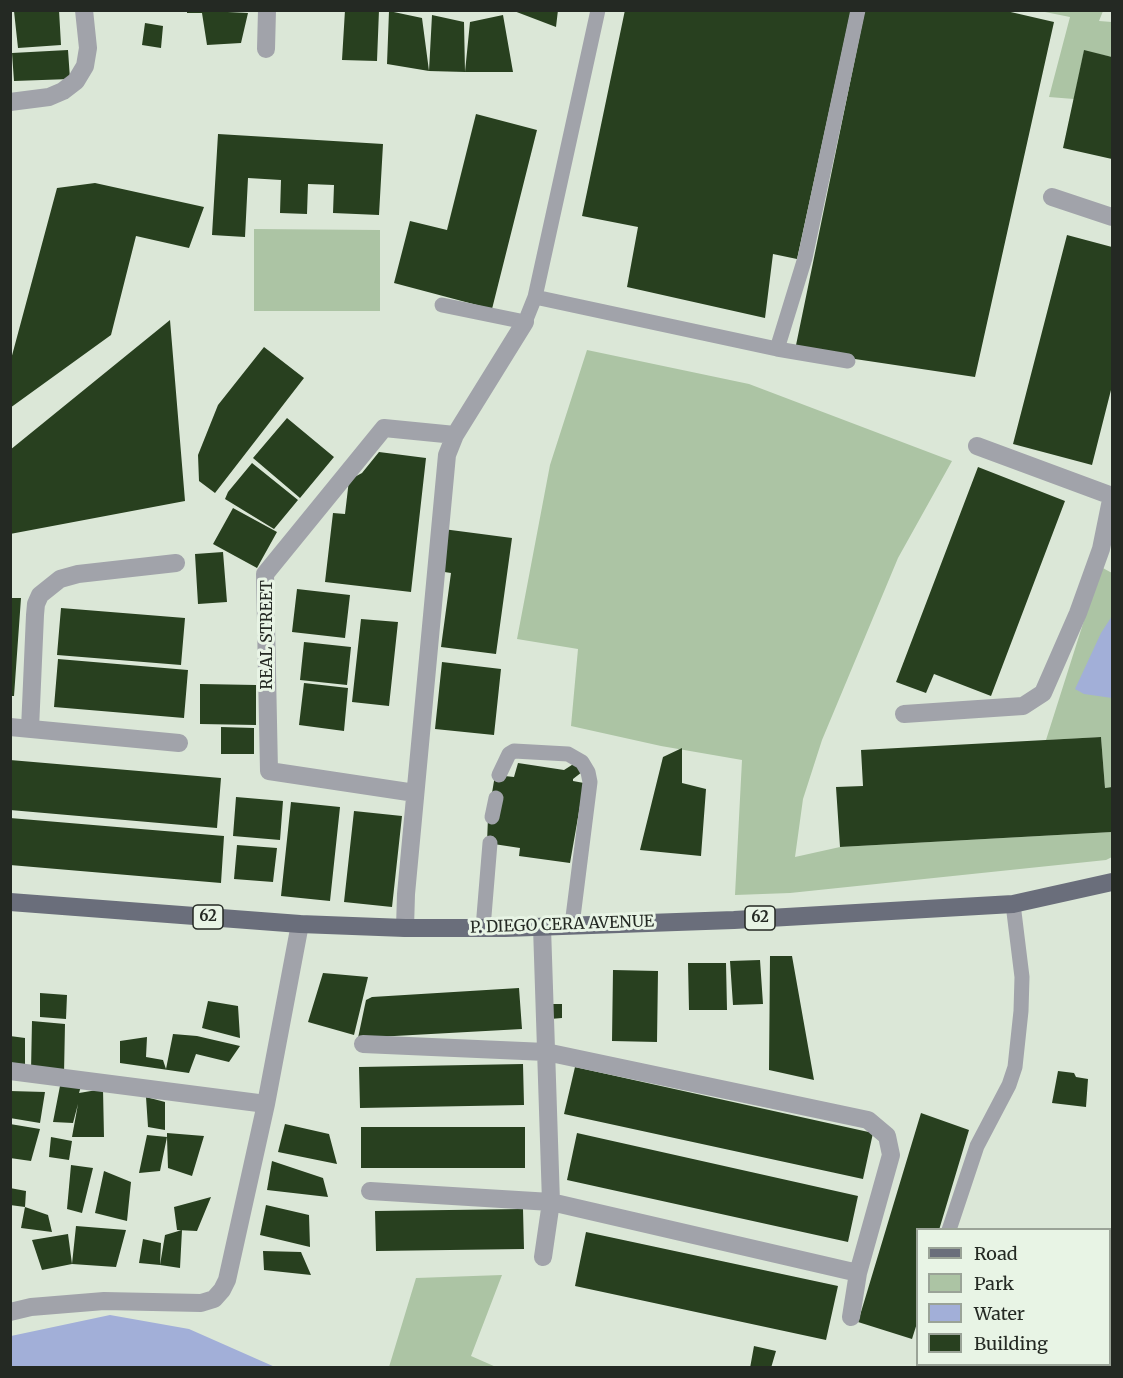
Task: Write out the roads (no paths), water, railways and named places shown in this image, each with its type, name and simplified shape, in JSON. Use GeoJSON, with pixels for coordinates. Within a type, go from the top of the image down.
{"type":"FeatureCollection","features":[{"type":"Feature","properties":{"kind":"main road","name":"P. DIEGO CERA AVENUE"},"geometry":{"type":"LineString","coordinates":[[10,902],[300,924],[405,928],[542,927],[745,919],[1013,904],[1113,882]]}},
{"type":"Feature","properties":{"kind":"street"},"geometry":{"type":"LineString","coordinates":[[10,102],[49,97],[63,92],[76,81],[85,66],[88,48],[84,10]]}},
{"type":"Feature","properties":{"kind":"street"},"geometry":{"type":"LineString","coordinates":[[266,49],[267,10]]}},
{"type":"Feature","properties":{"kind":"street"},"geometry":{"type":"LineString","coordinates":[[1052,197],[1113,217]]}},
{"type":"Feature","properties":{"kind":"street"},"geometry":{"type":"LineString","coordinates":[[405,928],[406,894],[447,454],[455,435],[525,322]]}},
{"type":"Feature","properties":{"kind":"street","name":"REAL STREET"},"geometry":{"type":"LineString","coordinates":[[415,793],[269,771],[265,574],[384,428],[455,435]]}},
{"type":"Feature","properties":{"kind":"street"},"geometry":{"type":"LineString","coordinates":[[904,714],[1023,706],[1043,693],[1107,552],[1112,496],[977,446]]}},
{"type":"Feature","properties":{"kind":"street"},"geometry":{"type":"LineString","coordinates":[[30,729],[34,615],[40,595],[60,579],[84,573],[176,562]]}},
{"type":"Feature","properties":{"kind":"street"},"geometry":{"type":"LineString","coordinates":[[10,727],[179,742]]}},
{"type":"Feature","properties":{"kind":"street"},"geometry":{"type":"LineString","coordinates":[[10,1312],[31,1307],[104,1301],[201,1303],[214,1299],[222,1290],[227,1280],[266,1104],[300,924]]}},
{"type":"Feature","properties":{"kind":"street"},"geometry":{"type":"LineString","coordinates":[[542,927],[551,1202],[543,1257]]}},
{"type":"Feature","properties":{"kind":"street"},"geometry":{"type":"LineString","coordinates":[[363,1044],[546,1052],[868,1120],[887,1136],[891,1155],[858,1273],[850,1317]]}},
{"type":"Feature","properties":{"kind":"street"},"geometry":{"type":"LineString","coordinates":[[10,1071],[266,1104]]}},
{"type":"Feature","properties":{"kind":"street"},"geometry":{"type":"LineString","coordinates":[[370,1191],[551,1202],[858,1273]]}},
{"type":"Feature","properties":{"kind":"lane"},"geometry":{"type":"LineString","coordinates":[[442,305],[525,322],[535,297],[598,10]]}},
{"type":"Feature","properties":{"kind":"lane"},"geometry":{"type":"LineString","coordinates":[[777,349],[805,258],[858,10]]}},
{"type":"Feature","properties":{"kind":"lane"},"geometry":{"type":"LineString","coordinates":[[535,297],[777,349],[848,361]]}},
{"type":"Feature","properties":{"kind":"lane"},"geometry":{"type":"LineString","coordinates":[[498,775],[509,754],[514,750],[568,754],[582,762],[588,772],[590,782],[572,925]]}},
{"type":"Feature","properties":{"kind":"lane"},"geometry":{"type":"LineString","coordinates":[[492,817],[496,798]]}},
{"type":"Feature","properties":{"kind":"lane"},"geometry":{"type":"LineString","coordinates":[[483,928],[490,843]]}},
{"type":"Feature","properties":{"kind":"lane"},"geometry":{"type":"LineString","coordinates":[[950,1228],[977,1146],[1009,1085],[1015,1067],[1022,977],[1013,904]]}},
{"type":"Feature","properties":{"kind":"water"},"geometry":{"type":"Polygon","coordinates":[[[1112,616],[1112,698],[1084,694],[1075,689],[1101,633],[1112,616]]]}},
{"type":"Feature","properties":{"kind":"water"},"geometry":{"type":"Polygon","coordinates":[[[110,1315],[189,1329],[275,1367],[11,1367],[11,1336],[110,1315]]]}}]}
